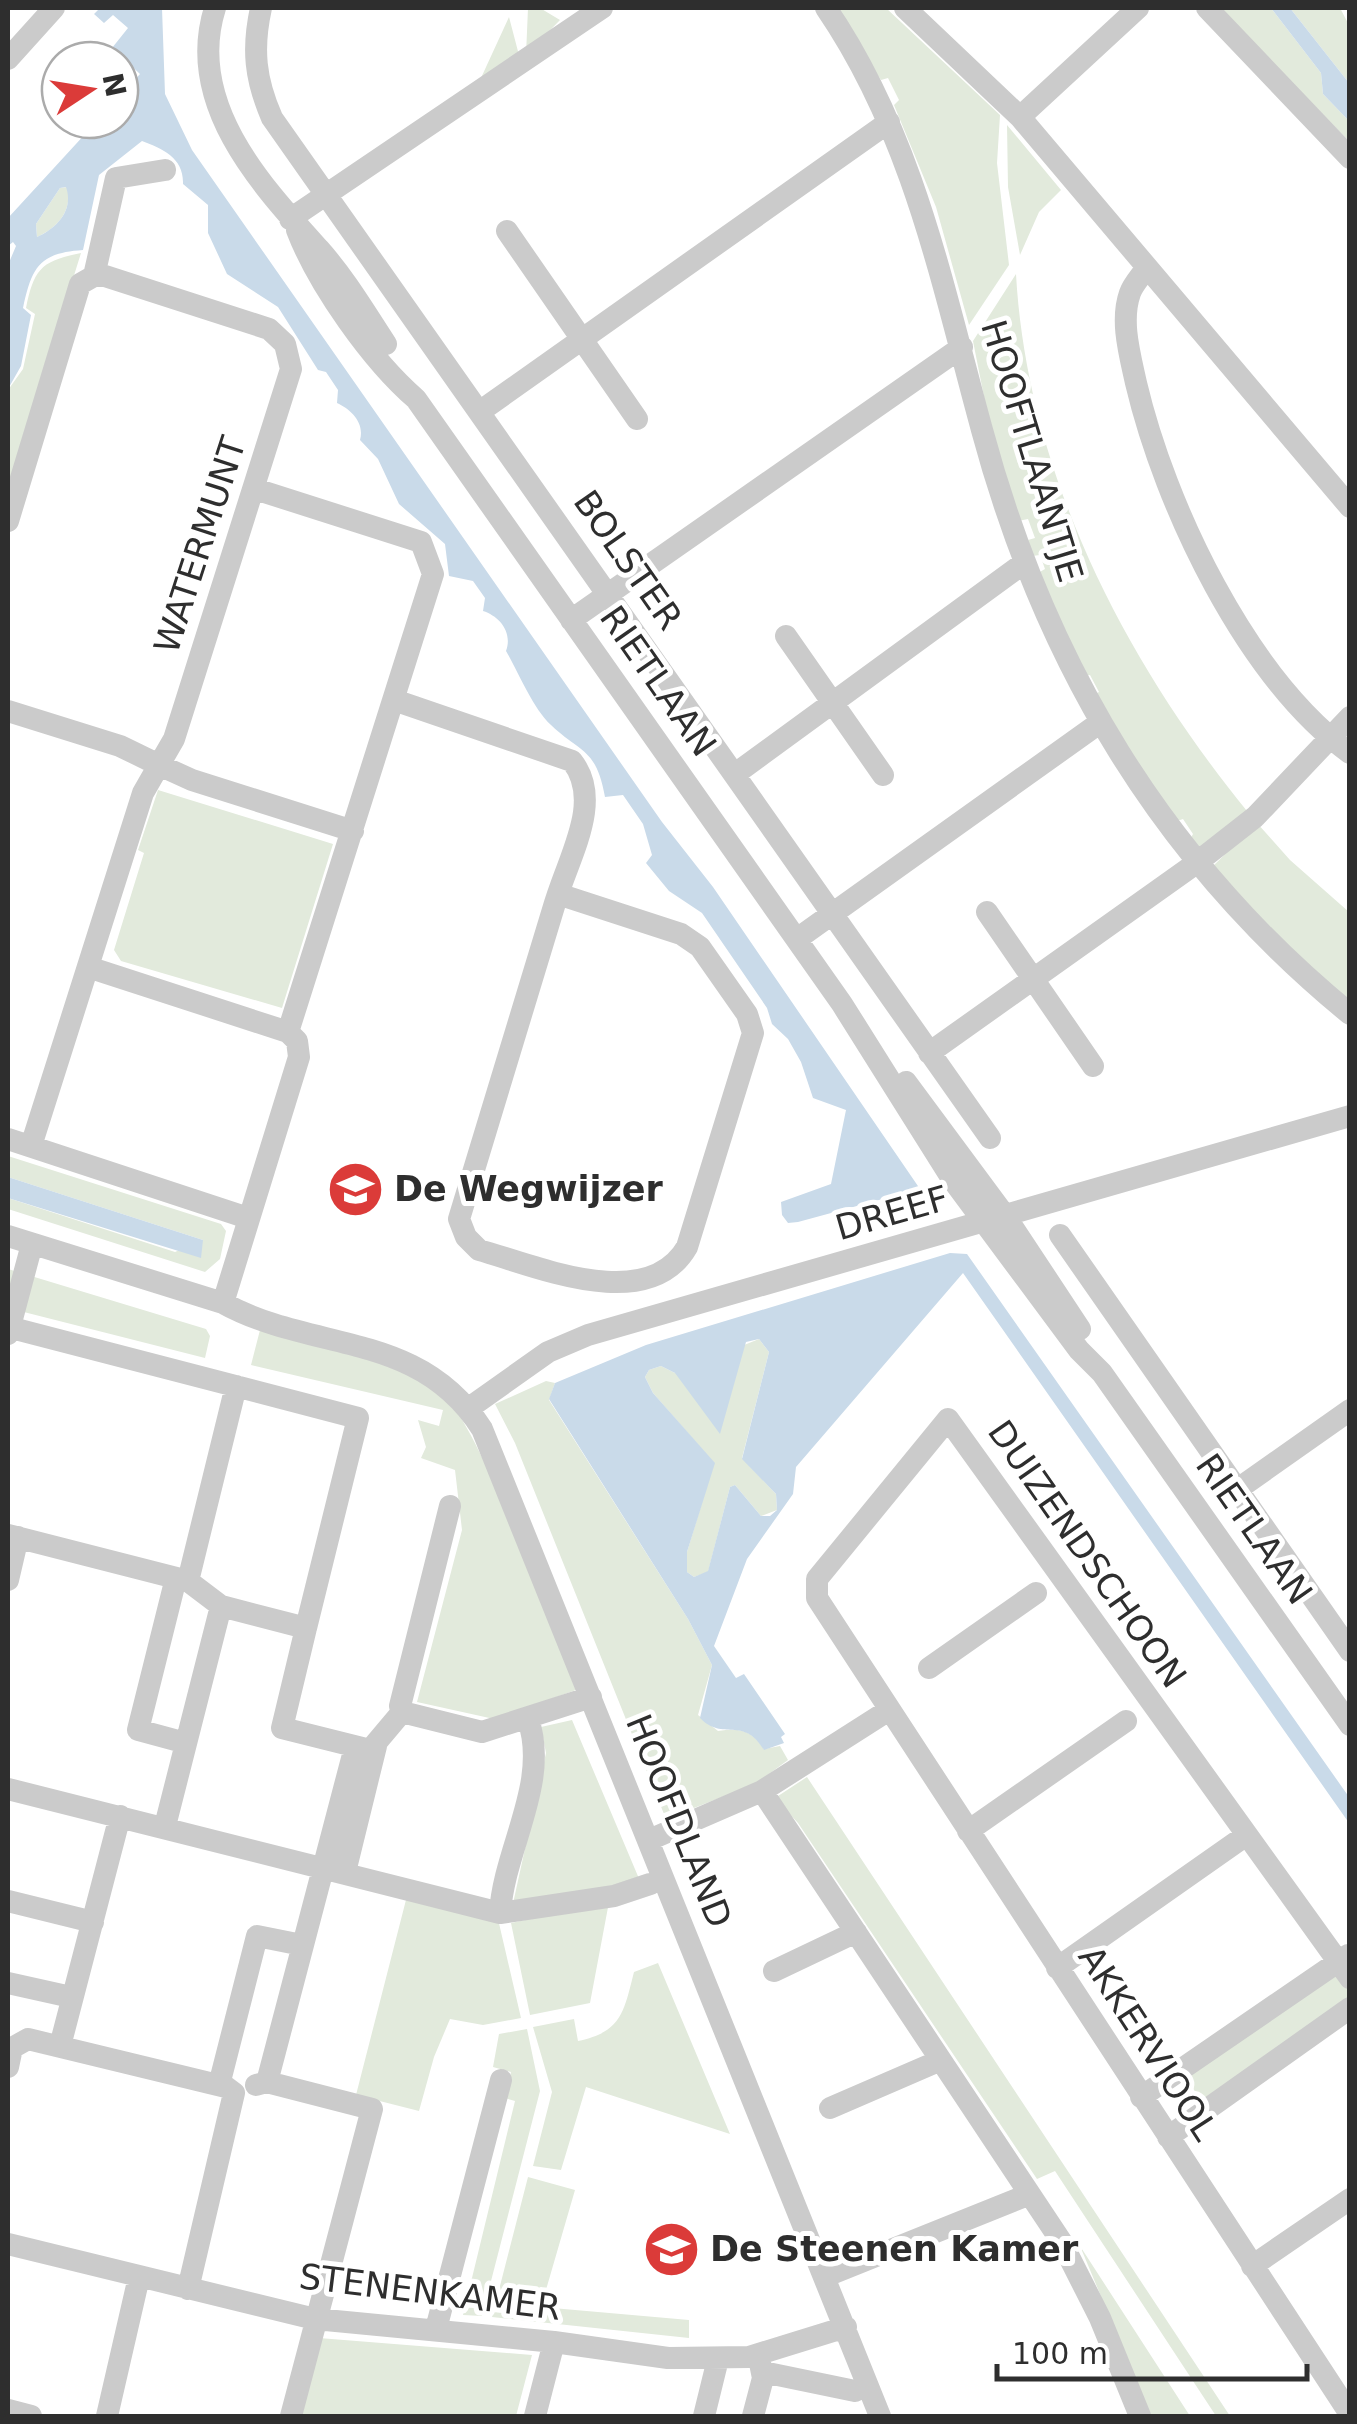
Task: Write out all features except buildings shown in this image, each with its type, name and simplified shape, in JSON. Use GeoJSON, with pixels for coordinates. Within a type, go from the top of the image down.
{"type":"FeatureCollection","features":[{"type":"Feature","properties":{"kind":"street"},"geometry":{"type":"LineString","coordinates":[[8,58],[54,8]]}},
{"type":"Feature","properties":{"kind":"street","name":"RIETLAAN"},"geometry":{"type":"LineString","coordinates":[[215,8],[208,66],[217,108],[294,224],[354,294],[408,376],[416,399],[994,1220],[1079,1350],[1102,1372],[1350,1725]]}},
{"type":"Feature","properties":{"kind":"street","name":"BOLSTER"},"geometry":{"type":"LineString","coordinates":[[261,8],[254,41],[257,83],[272,118],[482,410],[990,1138]]}},
{"type":"Feature","properties":{"kind":"street"},"geometry":{"type":"LineString","coordinates":[[294,224],[326,195],[602,8]]}},
{"type":"Feature","properties":{"kind":"street","name":"HOOFTLAANTJE"},"geometry":{"type":"LineString","coordinates":[[826,8],[889,122],[939,261],[982,430],[1024,563],[1098,724],[1196,864],[1283,960],[1350,1014]]}},
{"type":"Feature","properties":{"kind":"street"},"geometry":{"type":"LineString","coordinates":[[904,8],[1020,117],[1350,508]]}},
{"type":"Feature","properties":{"kind":"street"},"geometry":{"type":"LineString","coordinates":[[1020,117],[1138,8]]}},
{"type":"Feature","properties":{"kind":"street"},"geometry":{"type":"LineString","coordinates":[[1207,8],[1350,158]]}},
{"type":"Feature","properties":{"kind":"street"},"geometry":{"type":"LineString","coordinates":[[482,410],[889,122]]}},
{"type":"Feature","properties":{"kind":"street"},"geometry":{"type":"LineString","coordinates":[[8,521],[80,284],[94,276],[116,178],[165,170]]}},
{"type":"Feature","properties":{"kind":"street"},"geometry":{"type":"LineString","coordinates":[[508,231],[637,419]]}},
{"type":"Feature","properties":{"kind":"street"},"geometry":{"type":"LineString","coordinates":[[1146,267],[1130,293],[1126,342],[1147,430],[1181,520],[1214,588],[1272,671],[1330,738],[1350,753]]}},
{"type":"Feature","properties":{"kind":"street","name":"WATERMUNT"},"geometry":{"type":"LineString","coordinates":[[31,1146],[144,793],[174,740],[291,369],[289,352],[281,338],[269,329],[105,276],[94,276]]}},
{"type":"Feature","properties":{"kind":"street"},"geometry":{"type":"LineString","coordinates":[[572,620],[962,347]]}},
{"type":"Feature","properties":{"kind":"street"},"geometry":{"type":"LineString","coordinates":[[255,488],[421,542],[434,574],[288,1032]]}},
{"type":"Feature","properties":{"kind":"street"},"geometry":{"type":"LineString","coordinates":[[735,774],[1024,563]]}},
{"type":"Feature","properties":{"kind":"street"},"geometry":{"type":"LineString","coordinates":[[786,636],[883,775]]}},
{"type":"Feature","properties":{"kind":"street"},"geometry":{"type":"LineString","coordinates":[[394,700],[572,761],[585,777],[588,800],[558,894],[459,1219],[466,1237],[479,1250],[613,1284],[666,1271],[687,1247],[753,1033],[747,1014],[700,946],[681,934],[558,894]]}},
{"type":"Feature","properties":{"kind":"street"},"geometry":{"type":"LineString","coordinates":[[8,711],[120,746],[192,780],[352,830]]}},
{"type":"Feature","properties":{"kind":"street"},"geometry":{"type":"LineString","coordinates":[[929,1053],[1196,864],[1255,817],[1350,717]]}},
{"type":"Feature","properties":{"kind":"street"},"geometry":{"type":"LineString","coordinates":[[797,939],[1098,724]]}},
{"type":"Feature","properties":{"kind":"street"},"geometry":{"type":"LineString","coordinates":[[987,912],[1093,1066]]}},
{"type":"Feature","properties":{"kind":"street"},"geometry":{"type":"LineString","coordinates":[[91,968],[288,1032],[297,1041],[299,1057],[223,1304]]}},
{"type":"Feature","properties":{"kind":"street","name":"DREEF"},"geometry":{"type":"LineString","coordinates":[[468,1408],[566,1344],[1350,1116]]}},
{"type":"Feature","properties":{"kind":"street"},"geometry":{"type":"LineString","coordinates":[[8,1139],[248,1218]]}},
{"type":"Feature","properties":{"kind":"street"},"geometry":{"type":"LineString","coordinates":[[1060,1235],[1233,1493],[1350,1651]]}},
{"type":"Feature","properties":{"kind":"street","name":"HOOFDLAND"},"geometry":{"type":"LineString","coordinates":[[8,1236],[223,1304],[256,1321],[300,1334],[324,1334],[422,1368],[468,1408],[482,1428],[880,2416]]}},
{"type":"Feature","properties":{"kind":"street"},"geometry":{"type":"LineString","coordinates":[[32,1244],[8,1329],[358,1418],[282,1728],[366,1746]]}},
{"type":"Feature","properties":{"kind":"street"},"geometry":{"type":"LineString","coordinates":[[666,1271],[676,1312]]}},
{"type":"Feature","properties":{"kind":"street"},"geometry":{"type":"LineString","coordinates":[[186,1743],[138,1730],[236,1386]]}},
{"type":"Feature","properties":{"kind":"street"},"geometry":{"type":"LineString","coordinates":[[1233,1493],[1350,1410]]}},
{"type":"Feature","properties":{"kind":"street","name":"DUIZENDSCHOON"},"geometry":{"type":"LineString","coordinates":[[827,1566],[948,1418],[1245,1836],[1343,1963]]}},
{"type":"Feature","properties":{"kind":"street"},"geometry":{"type":"LineString","coordinates":[[267,2082],[302,1945],[334,1869],[366,1746],[402,1712],[450,1506]]}},
{"type":"Feature","properties":{"kind":"street"},"geometry":{"type":"LineString","coordinates":[[8,1580],[13,1536],[182,1579],[221,1606],[306,1628]]}},
{"type":"Feature","properties":{"kind":"street","name":"AKKERVIOOL"},"geometry":{"type":"LineString","coordinates":[[827,1566],[817,1579],[817,1598],[1252,2266],[1345,2399]]}},
{"type":"Feature","properties":{"kind":"street"},"geometry":{"type":"LineString","coordinates":[[929,1668],[1036,1593]]}},
{"type":"Feature","properties":{"kind":"street"},"geometry":{"type":"LineString","coordinates":[[165,1826],[221,1606]]}},
{"type":"Feature","properties":{"kind":"street"},"geometry":{"type":"LineString","coordinates":[[402,1712],[482,1732],[591,1697]]}},
{"type":"Feature","properties":{"kind":"street"},"geometry":{"type":"LineString","coordinates":[[649,1840],[762,1791],[889,1710]]}},
{"type":"Feature","properties":{"kind":"street"},"geometry":{"type":"LineString","coordinates":[[500,1913],[536,1754],[528,1720]]}},
{"type":"Feature","properties":{"kind":"street"},"geometry":{"type":"LineString","coordinates":[[968,1832],[1126,1721]]}},
{"type":"Feature","properties":{"kind":"street"},"geometry":{"type":"LineString","coordinates":[[8,1789],[500,1913],[614,1896],[650,1884]]}},
{"type":"Feature","properties":{"kind":"street"},"geometry":{"type":"LineString","coordinates":[[762,1791],[1060,2241],[1100,2318],[1140,2416]]}},
{"type":"Feature","properties":{"kind":"street"},"geometry":{"type":"LineString","coordinates":[[60,2046],[120,1816]]}},
{"type":"Feature","properties":{"kind":"street"},"geometry":{"type":"LineString","coordinates":[[1057,1968],[1245,1836]]}},
{"type":"Feature","properties":{"kind":"street"},"geometry":{"type":"LineString","coordinates":[[8,1901],[94,1922]]}},
{"type":"Feature","properties":{"kind":"street"},"geometry":{"type":"LineString","coordinates":[[774,1971],[840,1944],[856,1932]]}},
{"type":"Feature","properties":{"kind":"street"},"geometry":{"type":"LineString","coordinates":[[188,2289],[257,1936],[302,1945]]}},
{"type":"Feature","properties":{"kind":"street"},"geometry":{"type":"LineString","coordinates":[[1141,2097],[1343,1963]]}},
{"type":"Feature","properties":{"kind":"street"},"geometry":{"type":"LineString","coordinates":[[8,1983],[62,1995]]}},
{"type":"Feature","properties":{"kind":"street"},"geometry":{"type":"LineString","coordinates":[[1168,2137],[1350,2008]]}},
{"type":"Feature","properties":{"kind":"street"},"geometry":{"type":"LineString","coordinates":[[8,2066],[12,2048],[19,2042],[60,2046],[226,2089],[267,2082],[372,2109],[291,2416]]}},
{"type":"Feature","properties":{"kind":"street"},"geometry":{"type":"LineString","coordinates":[[830,2108],[941,2060]]}},
{"type":"Feature","properties":{"kind":"street"},"geometry":{"type":"LineString","coordinates":[[436,2329],[501,2080]]}},
{"type":"Feature","properties":{"kind":"street"},"geometry":{"type":"LineString","coordinates":[[826,2276],[1030,2194]]}},
{"type":"Feature","properties":{"kind":"street"},"geometry":{"type":"LineString","coordinates":[[1252,2266],[1350,2199]]}},
{"type":"Feature","properties":{"kind":"street","name":"STENENKAMER"},"geometry":{"type":"LineString","coordinates":[[8,2244],[315,2319],[554,2342],[668,2358],[760,2363],[846,2327]]}},
{"type":"Feature","properties":{"kind":"street"},"geometry":{"type":"LineString","coordinates":[[107,2416],[139,2277]]}},
{"type":"Feature","properties":{"kind":"street"},"geometry":{"type":"LineString","coordinates":[[535,2416],[554,2342]]}},
{"type":"Feature","properties":{"kind":"street"},"geometry":{"type":"LineString","coordinates":[[704,2416],[718,2359]]}},
{"type":"Feature","properties":{"kind":"street"},"geometry":{"type":"LineString","coordinates":[[754,2416],[760,2363],[854,2391]]}},
{"type":"Feature","properties":{"kind":"street"},"geometry":{"type":"LineString","coordinates":[[8,2410],[31,2416]]}},
{"type":"Feature","properties":{"kind":"shaded area"},"geometry":{"type":"Polygon","coordinates":[[[528,8],[540,8],[560,20],[526,55],[528,8]]]}},
{"type":"Feature","properties":{"kind":"shaded area"},"geometry":{"type":"Polygon","coordinates":[[[833,8],[886,8],[1000,115],[997,163],[1009,265],[969,325],[936,207],[894,105],[899,100],[888,78],[881,80],[833,8]]]}},
{"type":"Feature","properties":{"kind":"shaded area"},"geometry":{"type":"Polygon","coordinates":[[[1219,8],[1271,8],[1321,73],[1323,94],[1349,121],[1349,141],[1219,8]]]}},
{"type":"Feature","properties":{"kind":"shaded area"},"geometry":{"type":"Polygon","coordinates":[[[1290,8],[1340,8],[1349,25],[1349,83],[1290,8]]]}},
{"type":"Feature","properties":{"kind":"shaded area"},"geometry":{"type":"Polygon","coordinates":[[[509,17],[520,59],[475,91],[509,17]]]}},
{"type":"Feature","properties":{"kind":"shaded area"},"geometry":{"type":"Polygon","coordinates":[[[1007,125],[1061,190],[1039,212],[1020,255],[1008,187],[1007,125]]]}},
{"type":"Feature","properties":{"kind":"shaded area"},"geometry":{"type":"Polygon","coordinates":[[[67,187],[68,204],[62,218],[37,237],[36,224],[60,188],[67,187]]]}},
{"type":"Feature","properties":{"kind":"shaded area"},"geometry":{"type":"Polygon","coordinates":[[[81,253],[8,487],[8,390],[23,369],[35,314],[26,308],[32,284],[48,264],[81,253]]]}},
{"type":"Feature","properties":{"kind":"shaded area"},"geometry":{"type":"Polygon","coordinates":[[[1016,274],[1024,348],[1039,420],[1061,491],[1090,560],[1161,691],[1247,811],[1199,855],[1188,843],[1193,834],[1183,819],[1174,822],[1095,694],[1099,692],[1090,675],[1084,676],[1038,573],[1045,569],[1040,555],[1032,556],[1028,540],[1035,538],[1028,519],[1018,521],[989,422],[973,341],[1016,274]]]}},
{"type":"Feature","properties":{"kind":"shaded area"},"geometry":{"type":"Polygon","coordinates":[[[158,790],[333,844],[282,1008],[121,961],[114,950],[144,853],[138,850],[158,790]]]}},
{"type":"Feature","properties":{"kind":"shaded area"},"geometry":{"type":"Polygon","coordinates":[[[1257,823],[1290,860],[1349,912],[1349,999],[1323,980],[1210,869],[1257,823]]]}},
{"type":"Feature","properties":{"kind":"shaded area"},"geometry":{"type":"Polygon","coordinates":[[[8,1156],[221,1224],[226,1231],[220,1259],[205,1272],[8,1209],[8,1198],[175,1252],[203,1240],[8,1177],[8,1156]]]}},
{"type":"Feature","properties":{"kind":"shaded area"},"geometry":{"type":"Polygon","coordinates":[[[8,1269],[206,1329],[210,1336],[205,1358],[8,1308],[8,1269]]]}},
{"type":"Feature","properties":{"kind":"shaded area"},"geometry":{"type":"Polygon","coordinates":[[[260,1330],[395,1366],[435,1386],[452,1405],[492,1479],[576,1690],[494,1719],[417,1702],[462,1530],[455,1470],[421,1458],[426,1447],[418,1420],[439,1426],[443,1410],[251,1365],[260,1330]]]}},
{"type":"Feature","properties":{"kind":"shaded area"},"geometry":{"type":"Polygon","coordinates":[[[759,1339],[769,1352],[742,1458],[776,1494],[777,1510],[761,1516],[735,1485],[730,1487],[708,1572],[694,1577],[687,1572],[687,1552],[714,1463],[653,1393],[645,1377],[649,1370],[661,1366],[675,1373],[759,1339]]]}},
{"type":"Feature","properties":{"kind":"shaded area"},"geometry":{"type":"Polygon","coordinates":[[[546,1381],[555,1383],[549,1400],[688,1619],[712,1665],[698,1715],[718,1731],[750,1734],[764,1749],[780,1746],[788,1760],[755,1784],[666,1819],[515,1443],[495,1404],[546,1381]]]}},
{"type":"Feature","properties":{"kind":"shaded area"},"geometry":{"type":"Polygon","coordinates":[[[572,1720],[640,1881],[512,1908],[546,1753],[541,1727],[572,1720]]]}},
{"type":"Feature","properties":{"kind":"shaded area"},"geometry":{"type":"Polygon","coordinates":[[[807,1777],[1230,2416],[1216,2416],[1055,2171],[1037,2179],[798,1823],[775,1798],[807,1777]]]}},
{"type":"Feature","properties":{"kind":"shaded area"},"geometry":{"type":"Polygon","coordinates":[[[407,1896],[498,1919],[521,2018],[483,2025],[450,2019],[434,2057],[419,2111],[356,2095],[407,1896]]]}},
{"type":"Feature","properties":{"kind":"shaded area"},"geometry":{"type":"Polygon","coordinates":[[[609,1902],[590,2003],[530,2015],[511,1923],[609,1902]]]}},
{"type":"Feature","properties":{"kind":"shaded area"},"geometry":{"type":"Polygon","coordinates":[[[658,1963],[730,2134],[586,2087],[561,2170],[533,2166],[552,2092],[533,2027],[574,2019],[578,2041],[604,2032],[619,2018],[634,1972],[658,1963]]]}},
{"type":"Feature","properties":{"kind":"shaded area"},"geometry":{"type":"Polygon","coordinates":[[[1337,1970],[1349,1988],[1349,1999],[1202,2103],[1186,2077],[1337,1970]]]}},
{"type":"Feature","properties":{"kind":"shaded area"},"geometry":{"type":"Polygon","coordinates":[[[527,2029],[540,2091],[482,2316],[463,2315],[515,2101],[505,2098],[511,2072],[493,2067],[499,2034],[527,2029]]]}},
{"type":"Feature","properties":{"kind":"shaded area"},"geometry":{"type":"Polygon","coordinates":[[[528,2177],[575,2190],[541,2307],[689,2320],[689,2338],[492,2317],[528,2177]]]}},
{"type":"Feature","properties":{"kind":"shaded area"},"geometry":{"type":"Polygon","coordinates":[[[1080,2246],[1190,2416],[1151,2416],[1080,2246]]]}},
{"type":"Feature","properties":{"kind":"shaded area"},"geometry":{"type":"Polygon","coordinates":[[[319,2338],[532,2355],[516,2416],[302,2416],[319,2338]]]}},
{"type":"Feature","properties":{"kind":"water"},"geometry":{"type":"Polygon","coordinates":[[[100,8],[162,8],[165,94],[192,150],[662,822],[713,887],[920,1189],[908,1196],[901,1194],[798,1222],[788,1223],[782,1215],[781,1202],[831,1184],[846,1110],[813,1098],[788,1039],[772,1024],[767,1008],[702,913],[669,891],[646,863],[652,855],[643,824],[623,795],[605,797],[592,760],[538,709],[506,651],[508,637],[503,626],[483,611],[485,598],[473,581],[449,576],[445,544],[399,504],[378,459],[360,440],[358,422],[337,403],[338,390],[326,372],[318,370],[278,307],[227,274],[208,233],[208,205],[183,184],[180,167],[164,151],[142,141],[99,175],[83,250],[57,254],[40,264],[23,308],[31,315],[21,366],[8,389],[8,265],[16,246],[13,242],[8,246],[8,218],[80,140],[140,140],[140,40],[118,40],[128,28],[113,15],[104,23],[94,14],[100,8]],[[66,187],[60,188],[36,224],[37,237],[62,217],[68,203],[66,187]]]}},
{"type":"Feature","properties":{"kind":"water"},"geometry":{"type":"Polygon","coordinates":[[[1271,8],[1290,8],[1349,83],[1349,121],[1323,94],[1321,73],[1271,8]]]}},
{"type":"Feature","properties":{"kind":"water"},"geometry":{"type":"Polygon","coordinates":[[[8,1177],[203,1240],[201,1258],[8,1198],[8,1177]]]}},
{"type":"Feature","properties":{"kind":"water"},"geometry":{"type":"Polygon","coordinates":[[[950,1253],[967,1254],[1349,1797],[1349,1823],[963,1273],[796,1467],[793,1494],[747,1559],[714,1646],[736,1678],[744,1674],[785,1734],[781,1737],[784,1743],[764,1750],[748,1734],[708,1725],[700,1718],[712,1665],[688,1619],[549,1399],[555,1383],[646,1345],[950,1253]],[[759,1339],[746,1342],[720,1434],[675,1373],[661,1366],[649,1370],[645,1377],[653,1393],[715,1463],[687,1552],[687,1572],[694,1577],[708,1571],[730,1487],[735,1485],[761,1516],[770,1516],[777,1510],[776,1494],[742,1459],[769,1352],[759,1339]]]}},
{"type":"Feature","properties":{"kind":"place","name":"De Wegwijzer"},"geometry":{"type":"Point","coordinates":[355,1189]}},
{"type":"Feature","properties":{"kind":"place","name":"De Steenen Kamer"},"geometry":{"type":"Point","coordinates":[671,2249]}}]}
